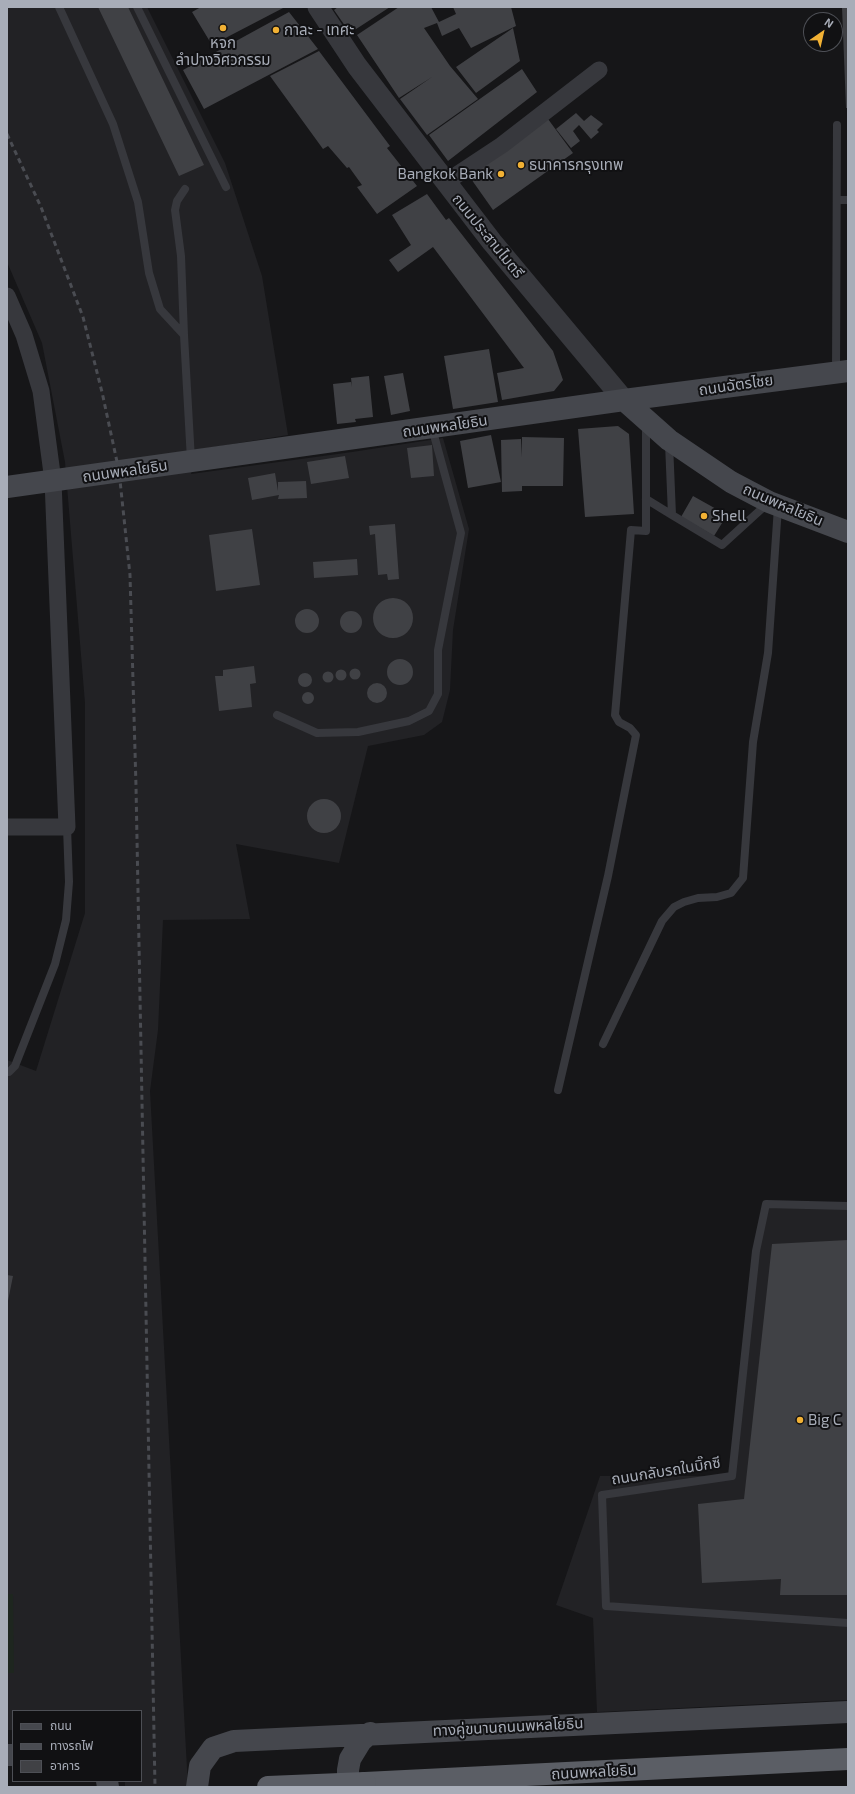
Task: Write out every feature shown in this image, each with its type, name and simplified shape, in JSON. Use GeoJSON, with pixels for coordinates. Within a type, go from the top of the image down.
{"type":"FeatureCollection","features":[{"type":"Feature","properties":{"kind":"highway","name":"ถนนพหลโยธิน"},"geometry":{"type":"LineString","coordinates":[[268,1787],[357,1785],[848,1759]]}},
{"type":"Feature","properties":{"kind":"main road","name":"ถนนฉัตรไชย"},"geometry":{"type":"LineString","coordinates":[[624,400],[842,371]]}},
{"type":"Feature","properties":{"kind":"main road","name":"ถนนพหลโยธิน"},"geometry":{"type":"LineString","coordinates":[[7,488],[624,400],[669,440],[731,482],[774,504],[848,532]]}},
{"type":"Feature","properties":{"kind":"main road","name":"ทางคู่ขนานถนนพหลโยธิน"},"geometry":{"type":"LineString","coordinates":[[197,1787],[200,1766],[213,1748],[234,1741],[370,1733],[848,1712]]}},
{"type":"Feature","properties":{"kind":"main road"},"geometry":{"type":"LineString","coordinates":[[357,1785],[348,1770],[350,1759],[361,1741],[370,1733]]}},
{"type":"Feature","properties":{"kind":"street","name":"ถนนประสานไมตรี"},"geometry":{"type":"LineString","coordinates":[[318,7],[356,66],[492,242],[624,400]]}},
{"type":"Feature","properties":{"kind":"street"},"geometry":{"type":"LineString","coordinates":[[446,182],[502,145],[599,70]]}},
{"type":"Feature","properties":{"kind":"street"},"geometry":{"type":"LineString","coordinates":[[7,296],[24,335],[41,391],[53,481],[68,827],[7,827]]}},
{"type":"Feature","properties":{"kind":"lane"},"geometry":{"type":"LineString","coordinates":[[59,7],[113,124],[138,202],[149,273],[160,309],[184,335]]}},
{"type":"Feature","properties":{"kind":"lane"},"geometry":{"type":"LineString","coordinates":[[137,7],[226,187]]}},
{"type":"Feature","properties":{"kind":"lane"},"geometry":{"type":"LineString","coordinates":[[837,124],[837,200],[842,371]]}},
{"type":"Feature","properties":{"kind":"lane"},"geometry":{"type":"LineString","coordinates":[[185,189],[177,200],[175,210],[181,256],[191,462]]}},
{"type":"Feature","properties":{"kind":"lane"},"geometry":{"type":"LineString","coordinates":[[837,200],[848,200]]}},
{"type":"Feature","properties":{"kind":"lane"},"geometry":{"type":"LineString","coordinates":[[558,1090],[608,876],[636,735],[630,728],[619,722],[615,715],[631,530],[646,531],[646,420]]}},
{"type":"Feature","properties":{"kind":"lane"},"geometry":{"type":"LineString","coordinates":[[277,716],[317,733],[358,732],[409,721],[430,711],[438,694],[438,650],[460,533],[432,428]]}},
{"type":"Feature","properties":{"kind":"lane"},"geometry":{"type":"LineString","coordinates":[[669,440],[672,515]]}},
{"type":"Feature","properties":{"kind":"lane"},"geometry":{"type":"LineString","coordinates":[[646,499],[722,545],[774,504]]}},
{"type":"Feature","properties":{"kind":"lane"},"geometry":{"type":"LineString","coordinates":[[603,1044],[662,920],[674,907],[684,902],[698,898],[717,897],[731,893],[743,878],[753,742],[768,653],[774,504]]}},
{"type":"Feature","properties":{"kind":"lane"},"geometry":{"type":"LineString","coordinates":[[7,1072],[15,1066],[57,957],[66,920],[68,827]]}},
{"type":"Feature","properties":{"kind":"lane","name":"ถนนกลับรถในบิ๊กซี"},"geometry":{"type":"LineString","coordinates":[[848,1206],[766,1204],[756,1251],[732,1476],[602,1495],[606,1606],[848,1623]]}},
{"type":"Feature","properties":{"kind":"shaded area"},"geometry":{"type":"Polygon","coordinates":[[[7,7],[147,7],[225,163],[262,276],[288,435],[196,450],[191,474],[443,438],[469,529],[453,630],[450,690],[442,722],[424,735],[368,746],[339,863],[236,844],[250,919],[163,920],[158,1030],[150,1091],[188,1787],[125,1787],[125,1782],[142,1782],[142,1710],[12,1710],[12,1730],[7,1730],[7,1060],[36,1071],[85,913],[85,703],[65,462],[42,343],[7,262],[7,7]]]}},
{"type":"Feature","properties":{"kind":"shaded area"},"geometry":{"type":"Polygon","coordinates":[[[766,1204],[848,1206],[848,1700],[597,1712],[593,1618],[556,1605],[600,1476],[732,1476],[756,1251],[766,1204]]]}},
{"type":"Feature","properties":{"kind":"shaded area"},"geometry":{"type":"Polygon","coordinates":[[[7,1594],[13,1594],[14,1673],[7,1673],[7,1594]]]}},
{"type":"Feature","properties":{"kind":"building"},"geometry":{"type":"Polygon","coordinates":[[[98,7],[128,7],[204,165],[179,176],[98,7]]]}},
{"type":"Feature","properties":{"kind":"building","name":"หจก ลำปางวิศวกรรม"},"geometry":{"type":"Polygon","coordinates":[[[201,7],[285,7],[212,45],[192,12],[201,7]]]}},
{"type":"Feature","properties":{"kind":"building"},"geometry":{"type":"Polygon","coordinates":[[[338,7],[390,7],[350,33],[334,10],[338,7]]]}},
{"type":"Feature","properties":{"kind":"building"},"geometry":{"type":"Polygon","coordinates":[[[399,7],[431,7],[439,22],[456,14],[453,7],[511,7],[516,26],[471,48],[459,28],[442,36],[437,23],[424,28],[450,66],[478,99],[427,135],[400,99],[432,77],[399,98],[357,35],[399,7]]]}},
{"type":"Feature","properties":{"kind":"building"},"geometry":{"type":"Polygon","coordinates":[[[842,7],[848,7],[848,108],[846,108],[842,7]]]}},
{"type":"Feature","properties":{"kind":"building"},"geometry":{"type":"Polygon","coordinates":[[[289,12],[318,49],[204,109],[183,70],[289,12]]]}},
{"type":"Feature","properties":{"kind":"building"},"geometry":{"type":"Polygon","coordinates":[[[513,28],[520,61],[476,93],[456,67],[513,28]]]}},
{"type":"Feature","properties":{"kind":"building"},"geometry":{"type":"Polygon","coordinates":[[[319,51],[390,146],[387,148],[417,186],[377,214],[357,187],[362,185],[349,167],[347,168],[328,146],[323,149],[270,76],[319,51]]]}},
{"type":"Feature","properties":{"kind":"building"},"geometry":{"type":"Polygon","coordinates":[[[522,69],[537,92],[448,161],[429,135],[522,69]]]}},
{"type":"Feature","properties":{"kind":"building"},"geometry":{"type":"Polygon","coordinates":[[[576,113],[584,121],[591,115],[603,124],[597,130],[599,132],[591,139],[579,125],[573,131],[580,141],[571,148],[556,129],[576,113]]]}},
{"type":"Feature","properties":{"kind":"building","name":"ธนาคารกรุงเทพ"},"geometry":{"type":"Polygon","coordinates":[[[548,119],[573,153],[493,210],[469,176],[548,119]]]}},
{"type":"Feature","properties":{"kind":"building"},"geometry":{"type":"Polygon","coordinates":[[[427,194],[446,220],[449,218],[553,351],[563,380],[554,391],[502,400],[497,373],[524,368],[433,247],[398,272],[389,260],[411,245],[392,215],[427,194]]]}},
{"type":"Feature","properties":{"kind":"building"},"geometry":{"type":"Polygon","coordinates":[[[489,349],[498,402],[453,409],[444,356],[489,349]]]}},
{"type":"Feature","properties":{"kind":"building"},"geometry":{"type":"Polygon","coordinates":[[[403,373],[410,411],[391,415],[384,376],[403,373]]]}},
{"type":"Feature","properties":{"kind":"building"},"geometry":{"type":"Polygon","coordinates":[[[369,376],[373,417],[355,419],[356,422],[337,424],[333,384],[351,382],[352,387],[351,378],[369,376]]]}},
{"type":"Feature","properties":{"kind":"building"},"geometry":{"type":"Polygon","coordinates":[[[618,426],[629,434],[634,514],[585,517],[578,429],[618,426]]]}},
{"type":"Feature","properties":{"kind":"building"},"geometry":{"type":"Polygon","coordinates":[[[491,435],[501,482],[468,488],[460,441],[491,435]]]}},
{"type":"Feature","properties":{"kind":"building"},"geometry":{"type":"Polygon","coordinates":[[[522,437],[564,438],[563,486],[522,486],[522,491],[502,492],[501,440],[521,439],[522,457],[522,437]]]}},
{"type":"Feature","properties":{"kind":"building"},"geometry":{"type":"Polygon","coordinates":[[[432,445],[434,476],[411,478],[407,448],[432,445]]]}},
{"type":"Feature","properties":{"kind":"building"},"geometry":{"type":"Polygon","coordinates":[[[345,456],[349,478],[311,484],[307,462],[345,456]]]}},
{"type":"Feature","properties":{"kind":"building"},"geometry":{"type":"Polygon","coordinates":[[[275,473],[278,491],[278,482],[306,481],[307,498],[278,499],[279,495],[252,500],[248,478],[275,473]]]}},
{"type":"Feature","properties":{"kind":"building","name":"Shell"},"geometry":{"type":"Polygon","coordinates":[[[693,496],[727,515],[714,536],[681,517],[693,496]]]}},
{"type":"Feature","properties":{"kind":"building"},"geometry":{"type":"Polygon","coordinates":[[[395,524],[399,579],[388,580],[387,574],[378,575],[375,534],[370,535],[369,526],[395,524]]]}},
{"type":"Feature","properties":{"kind":"building"},"geometry":{"type":"Polygon","coordinates":[[[252,529],[260,585],[216,591],[209,535],[252,529]]]}},
{"type":"Feature","properties":{"kind":"building"},"geometry":{"type":"Polygon","coordinates":[[[357,559],[358,575],[314,578],[313,562],[357,559]]]}},
{"type":"Feature","properties":{"kind":"building"},"geometry":{"type":"Polygon","coordinates":[[[397,598],[404,601],[410,607],[413,618],[412,626],[404,635],[397,638],[389,638],[382,635],[374,626],[373,614],[376,607],[385,599],[397,598]]]}},
{"type":"Feature","properties":{"kind":"building"},"geometry":{"type":"Polygon","coordinates":[[[307,609],[312,610],[318,616],[318,626],[312,632],[307,633],[302,632],[296,626],[295,621],[296,616],[302,610],[307,609]]]}},
{"type":"Feature","properties":{"kind":"building"},"geometry":{"type":"Polygon","coordinates":[[[351,611],[359,614],[362,622],[359,630],[351,633],[343,630],[340,622],[343,614],[351,611]]]}},
{"type":"Feature","properties":{"kind":"building"},"geometry":{"type":"Polygon","coordinates":[[[400,659],[409,663],[413,672],[409,681],[400,685],[391,681],[387,672],[391,663],[400,659]]]}},
{"type":"Feature","properties":{"kind":"building"},"geometry":{"type":"Polygon","coordinates":[[[254,666],[256,683],[250,684],[252,707],[219,711],[215,676],[223,676],[223,670],[254,666]]]}},
{"type":"Feature","properties":{"kind":"building"},"geometry":{"type":"Polygon","coordinates":[[[353,669],[357,669],[359,670],[359,678],[353,679],[350,676],[350,672],[353,669]]]}},
{"type":"Feature","properties":{"kind":"building"},"geometry":{"type":"Polygon","coordinates":[[[339,670],[343,670],[345,671],[345,679],[339,680],[336,677],[336,673],[339,670]]]}},
{"type":"Feature","properties":{"kind":"building"},"geometry":{"type":"Polygon","coordinates":[[[326,672],[330,672],[332,673],[332,681],[326,682],[323,679],[323,675],[326,672]]]}},
{"type":"Feature","properties":{"kind":"building"},"geometry":{"type":"Polygon","coordinates":[[[305,673],[310,675],[312,680],[310,685],[305,687],[300,685],[298,680],[300,675],[305,673]]]}},
{"type":"Feature","properties":{"kind":"building"},"geometry":{"type":"Polygon","coordinates":[[[373,683],[381,683],[387,689],[387,697],[381,703],[373,703],[367,697],[367,689],[373,683]]]}},
{"type":"Feature","properties":{"kind":"building"},"geometry":{"type":"Polygon","coordinates":[[[306,692],[310,692],[314,698],[310,704],[306,704],[302,700],[302,696],[306,692]]]}},
{"type":"Feature","properties":{"kind":"building"},"geometry":{"type":"Polygon","coordinates":[[[321,799],[327,799],[336,804],[340,810],[340,822],[336,828],[327,833],[321,833],[312,828],[307,819],[307,813],[312,804],[321,799]]]}},
{"type":"Feature","properties":{"kind":"building","name":"Big C"},"geometry":{"type":"Polygon","coordinates":[[[848,1240],[848,1595],[780,1595],[781,1579],[702,1583],[698,1504],[744,1499],[772,1244],[848,1240]]]}},
{"type":"Feature","properties":{"kind":"building"},"geometry":{"type":"Polygon","coordinates":[[[7,1275],[13,1276],[8,1301],[7,1300],[7,1275]]]}},
{"type":"Feature","properties":{"kind":"railway"},"geometry":{"type":"LineString","coordinates":[[7,134],[41,207],[83,317],[102,392],[119,471],[130,575],[136,786],[155,1787]]}},
{"type":"Feature","properties":{"kind":"place","name":"หจก ลำปางวิศวกรรม"},"geometry":{"type":"Point","coordinates":[223,28]}},
{"type":"Feature","properties":{"kind":"place","name":"กาละ - เทศะ"},"geometry":{"type":"Point","coordinates":[276,30]}},
{"type":"Feature","properties":{"kind":"place","name":"ธนาคารกรุงเทพ"},"geometry":{"type":"Point","coordinates":[521,165]}},
{"type":"Feature","properties":{"kind":"place","name":"Bangkok Bank"},"geometry":{"type":"Point","coordinates":[501,174]}},
{"type":"Feature","properties":{"kind":"place","name":"Shell"},"geometry":{"type":"Point","coordinates":[704,516]}},
{"type":"Feature","properties":{"kind":"place","name":"Big C"},"geometry":{"type":"Point","coordinates":[800,1420]}}]}
